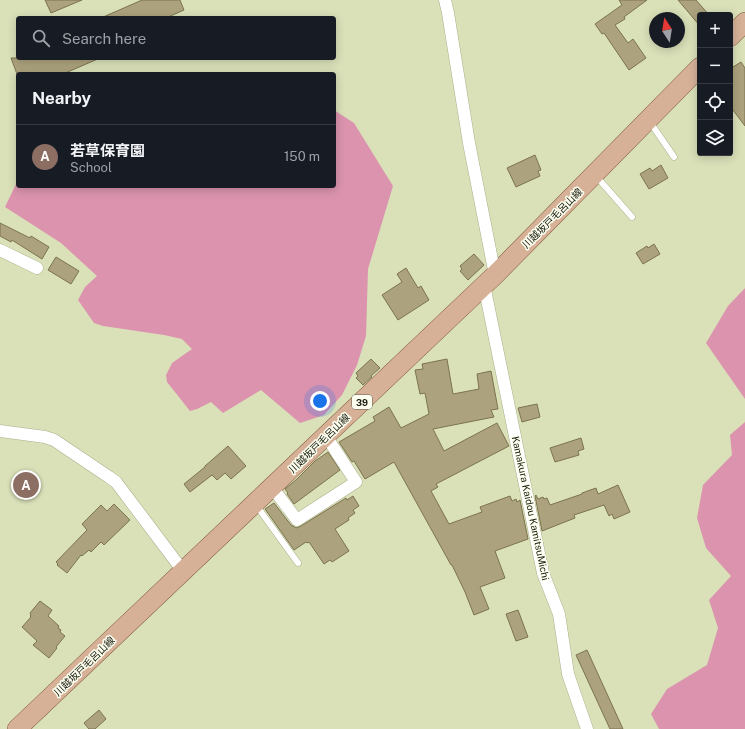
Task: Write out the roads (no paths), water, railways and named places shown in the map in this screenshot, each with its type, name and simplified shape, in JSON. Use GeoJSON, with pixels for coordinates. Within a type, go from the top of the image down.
{"type":"FeatureCollection","features":[{"type":"Feature","properties":{"kind":"main road"},"geometry":{"type":"LineString","coordinates":[[733,34],[745,22]]}},
{"type":"Feature","properties":{"kind":"main road","name":"川越坂戸毛呂山線"},"geometry":{"type":"LineString","coordinates":[[18,729],[490,280],[697,70]]}},
{"type":"Feature","properties":{"kind":"street","name":"Kamakura Kaidou KamitsuMichi"},"geometry":{"type":"LineString","coordinates":[[445,0],[490,280],[543,572],[559,614],[568,674],[587,729]]}},
{"type":"Feature","properties":{"kind":"street"},"geometry":{"type":"LineString","coordinates":[[0,250],[37,268]]}},
{"type":"Feature","properties":{"kind":"street"},"geometry":{"type":"LineString","coordinates":[[0,431],[45,437],[54,440],[109,476],[116,482],[184,571]]}},
{"type":"Feature","properties":{"kind":"street"},"geometry":{"type":"LineString","coordinates":[[272,487],[297,520],[356,482],[326,436]]}},
{"type":"Feature","properties":{"kind":"lane"},"geometry":{"type":"LineString","coordinates":[[648,120],[674,157]]}},
{"type":"Feature","properties":{"kind":"lane"},"geometry":{"type":"LineString","coordinates":[[594,175],[632,217]]}},
{"type":"Feature","properties":{"kind":"lane"},"geometry":{"type":"LineString","coordinates":[[255,503],[298,563]]}},
{"type":"Feature","properties":{"kind":"place","name":"若草保育園"},"geometry":{"type":"Point","coordinates":[26,485]}}]}
